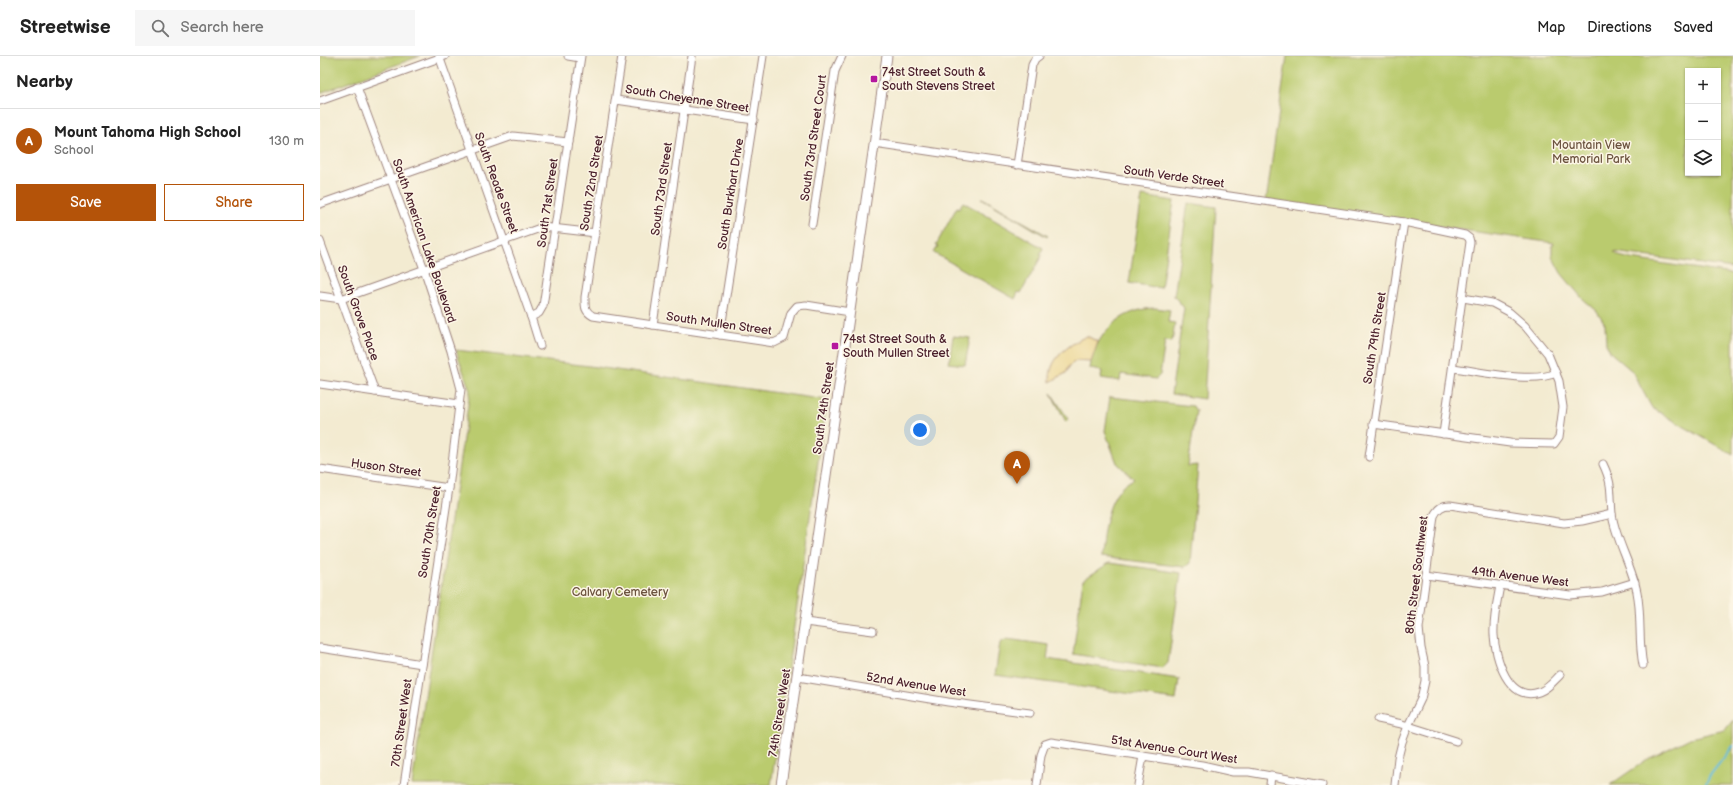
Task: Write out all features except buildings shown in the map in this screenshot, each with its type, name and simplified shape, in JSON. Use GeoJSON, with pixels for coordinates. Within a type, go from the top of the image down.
{"type":"FeatureCollection","features":[{"type":"Feature","properties":{"kind":"main road","name":"South 74th Street"},"geometry":{"type":"LineString","coordinates":[[802,644],[887,56]]}},
{"type":"Feature","properties":{"kind":"main road","name":"74th Street West"},"geometry":{"type":"LineString","coordinates":[[781,785],[802,644]]}},
{"type":"Feature","properties":{"kind":"street"},"geometry":{"type":"LineString","coordinates":[[568,56],[580,57]]}},
{"type":"Feature","properties":{"kind":"street","name":"South 72nd Street"},"geometry":{"type":"LineString","coordinates":[[587,312],[585,309],[585,297],[622,56]]}},
{"type":"Feature","properties":{"kind":"street","name":"South 73rd Street"},"geometry":{"type":"LineString","coordinates":[[653,325],[692,56]]}},
{"type":"Feature","properties":{"kind":"street","name":"South Burkhart Drive"},"geometry":{"type":"LineString","coordinates":[[720,335],[763,56]]}},
{"type":"Feature","properties":{"kind":"street","name":"South 73rd Street Court"},"geometry":{"type":"LineString","coordinates":[[812,224],[835,71],[842,56]]}},
{"type":"Feature","properties":{"kind":"street"},"geometry":{"type":"LineString","coordinates":[[1017,165],[1032,65],[1035,59],[1039,56]]}},
{"type":"Feature","properties":{"kind":"street"},"geometry":{"type":"LineString","coordinates":[[320,100],[441,57]]}},
{"type":"Feature","properties":{"kind":"street","name":"South Reade Street"},"geometry":{"type":"LineString","coordinates":[[441,57],[531,317]]}},
{"type":"Feature","properties":{"kind":"street","name":"South 71st Street"},"geometry":{"type":"LineString","coordinates":[[531,317],[539,313],[543,306],[556,228],[580,57]]}},
{"type":"Feature","properties":{"kind":"street","name":"South American Lake Boulevard"},"geometry":{"type":"LineString","coordinates":[[358,87],[424,269],[460,384],[459,404]]}},
{"type":"Feature","properties":{"kind":"street","name":"South Cheyenne Street"},"geometry":{"type":"LineString","coordinates":[[616,100],[754,120]]}},
{"type":"Feature","properties":{"kind":"street"},"geometry":{"type":"LineString","coordinates":[[320,204],[390,178],[513,136],[568,142]]}},
{"type":"Feature","properties":{"kind":"street","name":"South Verde Street"},"geometry":{"type":"LineString","coordinates":[[874,144],[1404,222],[1465,235],[1469,238],[1463,298]]}},
{"type":"Feature","properties":{"kind":"street","name":"South 79th Street"},"geometry":{"type":"LineString","coordinates":[[1369,456],[1404,222]]}},
{"type":"Feature","properties":{"kind":"street"},"geometry":{"type":"LineString","coordinates":[[320,296],[341,298],[543,228],[556,228],[596,233]]}},
{"type":"Feature","properties":{"kind":"street","name":"South Grove Place"},"geometry":{"type":"LineString","coordinates":[[320,241],[375,392]]}},
{"type":"Feature","properties":{"kind":"street"},"geometry":{"type":"LineString","coordinates":[[1373,424],[1412,430],[1443,434],[1521,444],[1555,443],[1559,437],[1563,407],[1562,391],[1556,373],[1548,354],[1519,319],[1503,308],[1492,304],[1463,298],[1443,434]]}},
{"type":"Feature","properties":{"kind":"street","name":"South Mullen Street"},"geometry":{"type":"LineString","coordinates":[[587,312],[593,316],[774,343],[784,338],[791,313],[797,306],[806,305],[850,312]]}},
{"type":"Feature","properties":{"kind":"street"},"geometry":{"type":"LineString","coordinates":[[531,317],[540,346]]}},
{"type":"Feature","properties":{"kind":"street"},"geometry":{"type":"LineString","coordinates":[[1453,368],[1525,377],[1542,377],[1556,373]]}},
{"type":"Feature","properties":{"kind":"street"},"geometry":{"type":"LineString","coordinates":[[320,384],[459,404]]}},
{"type":"Feature","properties":{"kind":"street","name":"South 70th Street"},"geometry":{"type":"LineString","coordinates":[[422,664],[459,404]]}},
{"type":"Feature","properties":{"kind":"street"},"geometry":{"type":"LineString","coordinates":[[1603,464],[1611,486],[1612,514],[1635,582],[1639,608],[1640,650],[1643,665]]}},
{"type":"Feature","properties":{"kind":"street","name":"Huson Street"},"geometry":{"type":"LineString","coordinates":[[320,469],[448,488]]}},
{"type":"Feature","properties":{"kind":"street","name":"80th Street Southwest"},"geometry":{"type":"LineString","coordinates":[[1395,785],[1398,758],[1408,726],[1421,699],[1425,681],[1425,666],[1419,628],[1434,516],[1440,508],[1450,505],[1564,523],[1582,521],[1612,514]]}},
{"type":"Feature","properties":{"kind":"street","name":"49th Avenue West"},"geometry":{"type":"LineString","coordinates":[[1426,575],[1570,595],[1602,592],[1635,582]]}},
{"type":"Feature","properties":{"kind":"street"},"geometry":{"type":"LineString","coordinates":[[1500,586],[1494,636],[1499,661],[1507,680],[1518,690],[1524,693],[1534,693],[1544,689],[1560,674]]}},
{"type":"Feature","properties":{"kind":"street"},"geometry":{"type":"LineString","coordinates":[[805,622],[873,631]]}},
{"type":"Feature","properties":{"kind":"street"},"geometry":{"type":"LineString","coordinates":[[320,648],[422,664]]}},
{"type":"Feature","properties":{"kind":"street","name":"70th Street West"},"geometry":{"type":"LineString","coordinates":[[404,785],[422,664]]}},
{"type":"Feature","properties":{"kind":"street","name":"52nd Avenue West"},"geometry":{"type":"LineString","coordinates":[[798,677],[948,702],[1030,713]]}},
{"type":"Feature","properties":{"kind":"street"},"geometry":{"type":"LineString","coordinates":[[1378,719],[1408,726],[1456,741]]}},
{"type":"Feature","properties":{"kind":"street","name":"51st Avenue Court West"},"geometry":{"type":"LineString","coordinates":[[1038,785],[1042,750],[1046,743],[1051,742],[1202,765],[1233,772],[1249,772],[1271,775],[1322,785]]}},
{"type":"Feature","properties":{"kind":"street"},"geometry":{"type":"LineString","coordinates":[[1138,785],[1143,756]]}},
{"type":"Feature","properties":{"kind":"street"},"geometry":{"type":"LineString","coordinates":[[1270,785],[1271,775]]}},
{"type":"Feature","properties":{"kind":"green space"},"geometry":{"type":"Polygon","coordinates":[[[320,56],[420,56],[320,93],[320,56]]]}},
{"type":"Feature","properties":{"kind":"green space","name":"Mountain View Memorial Park"},"geometry":{"type":"Polygon","coordinates":[[[1287,56],[1733,56],[1733,268],[1614,252],[1619,256],[1631,259],[1733,274],[1733,455],[1652,408],[1632,371],[1611,353],[1606,344],[1605,324],[1597,311],[1582,298],[1561,273],[1552,256],[1552,246],[1554,243],[1266,202],[1287,56]]]}},
{"type":"Feature","properties":{"kind":"green space"},"geometry":{"type":"Polygon","coordinates":[[[1142,196],[1174,201],[1161,288],[1129,283],[1142,196]]]}},
{"type":"Feature","properties":{"kind":"green space"},"geometry":{"type":"Polygon","coordinates":[[[982,198],[1048,236],[1047,237],[982,198]]]}},
{"type":"Feature","properties":{"kind":"green space"},"geometry":{"type":"Polygon","coordinates":[[[963,202],[1043,248],[1040,254],[1042,255],[1021,293],[1018,292],[1015,299],[934,253],[938,246],[936,245],[957,207],[959,208],[963,202]]]}},
{"type":"Feature","properties":{"kind":"green space"},"geometry":{"type":"Polygon","coordinates":[[[1188,203],[1216,207],[1204,399],[1171,394],[1184,308],[1174,296],[1188,203]]]}},
{"type":"Feature","properties":{"kind":"green space"},"geometry":{"type":"Polygon","coordinates":[[[1155,308],[1170,310],[1168,322],[1175,323],[1172,342],[1165,341],[1160,375],[1156,379],[1121,374],[1120,381],[1101,378],[1102,371],[1090,369],[1097,345],[1111,326],[1131,313],[1155,308]]]}},
{"type":"Feature","properties":{"kind":"green space"},"geometry":{"type":"Polygon","coordinates":[[[953,336],[970,338],[965,365],[949,363],[953,336]]]}},
{"type":"Feature","properties":{"kind":"green space","name":"Calvary Cemetery"},"geometry":{"type":"Polygon","coordinates":[[[456,350],[589,366],[827,400],[771,785],[412,785],[470,391],[456,350]]]}},
{"type":"Feature","properties":{"kind":"green space"},"geometry":{"type":"Polygon","coordinates":[[[1051,393],[1069,420],[1066,422],[1051,393]]]}},
{"type":"Feature","properties":{"kind":"green space"},"geometry":{"type":"Polygon","coordinates":[[[1110,397],[1193,406],[1196,411],[1188,466],[1198,465],[1190,563],[1185,567],[1101,557],[1105,524],[1112,502],[1125,484],[1134,479],[1117,463],[1105,431],[1110,397]]]}},
{"type":"Feature","properties":{"kind":"green space"},"geometry":{"type":"Polygon","coordinates":[[[1109,563],[1181,573],[1168,663],[1163,668],[1073,654],[1083,580],[1109,563]]]}},
{"type":"Feature","properties":{"kind":"green space"},"geometry":{"type":"Polygon","coordinates":[[[1007,639],[1049,645],[1047,659],[1179,679],[1176,700],[995,675],[1000,643],[1007,639]]]}},
{"type":"Feature","properties":{"kind":"green space"},"geometry":{"type":"Polygon","coordinates":[[[1733,720],[1733,785],[1610,785],[1646,760],[1690,738],[1725,730],[1733,720]]]}},
{"type":"Feature","properties":{"kind":"sand"},"geometry":{"type":"Polygon","coordinates":[[[1087,336],[1098,342],[1091,362],[1076,361],[1070,365],[1066,373],[1050,382],[1051,369],[1057,357],[1077,341],[1087,336]]]}},
{"type":"Feature","properties":{"kind":"waterway"},"geometry":{"type":"LineString","coordinates":[[1705,785],[1711,774],[1733,746]]}},
{"type":"Feature","properties":{"kind":"place","name":"74st Street South & South Stevens Street"},"geometry":{"type":"Point","coordinates":[874,79]}},
{"type":"Feature","properties":{"kind":"place","name":"74st Street South & South Mullen Street"},"geometry":{"type":"Point","coordinates":[835,346]}},
{"type":"Feature","properties":{"kind":"place","name":"Mount Tahoma High School"},"geometry":{"type":"Point","coordinates":[1017,484]}}]}
